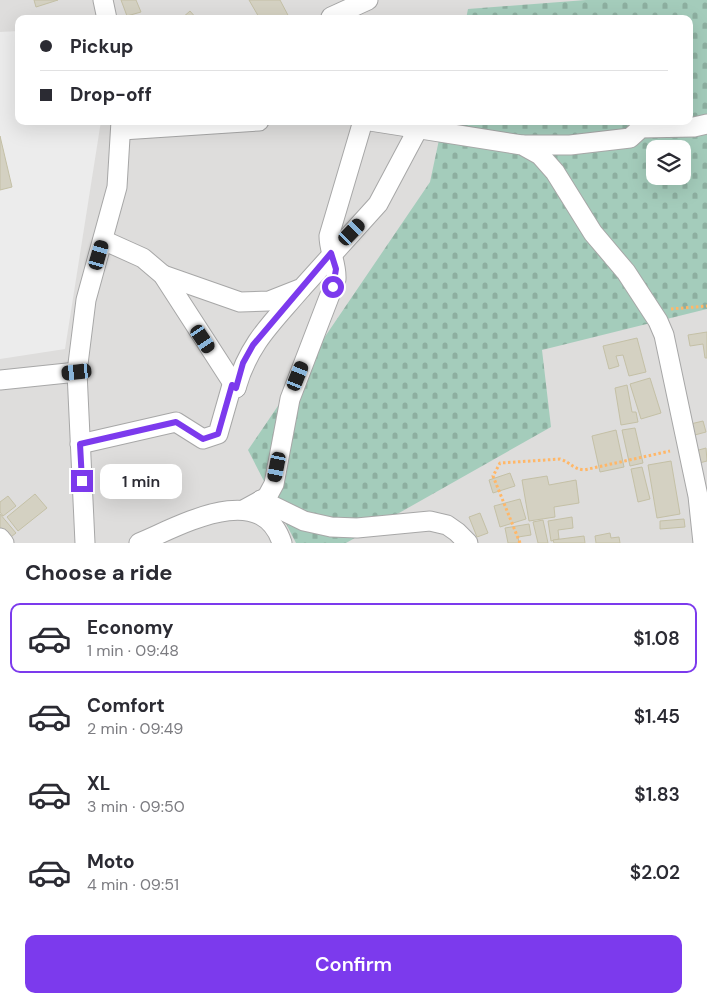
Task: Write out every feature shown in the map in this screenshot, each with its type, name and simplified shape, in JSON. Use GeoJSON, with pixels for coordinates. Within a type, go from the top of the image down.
{"type":"FeatureCollection","features":[{"type":"Feature","properties":{"kind":"street"},"geometry":{"type":"LineString","coordinates":[[103,0],[106,15]]}},
{"type":"Feature","properties":{"kind":"street"},"geometry":{"type":"LineString","coordinates":[[329,12],[368,0]]}},
{"type":"Feature","properties":{"kind":"street"},"geometry":{"type":"LineString","coordinates":[[403,125],[522,145],[570,145],[630,138],[641,128],[694,127],[707,124]]}},
{"type":"Feature","properties":{"kind":"street"},"geometry":{"type":"LineString","coordinates":[[85,543],[77,372],[86,300],[117,187],[122,126],[149,125]]}},
{"type":"Feature","properties":{"kind":"street"},"geometry":{"type":"LineString","coordinates":[[139,543],[218,511],[245,509],[262,500],[271,492],[290,399],[336,279],[336,269],[331,253],[329,236],[363,125]]}},
{"type":"Feature","properties":{"kind":"street"},"geometry":{"type":"LineString","coordinates":[[236,388],[243,363],[253,345],[331,253],[382,198],[419,127]]}},
{"type":"Feature","properties":{"kind":"street"},"geometry":{"type":"LineString","coordinates":[[522,145],[540,155],[555,172],[593,233],[626,272],[650,308],[664,335],[698,496],[703,543]]}},
{"type":"Feature","properties":{"kind":"street"},"geometry":{"type":"LineString","coordinates":[[103,240],[143,258],[163,275],[236,388]]}},
{"type":"Feature","properties":{"kind":"street"},"geometry":{"type":"LineString","coordinates":[[163,275],[240,302],[269,301],[302,288]]}},
{"type":"Feature","properties":{"kind":"street"},"geometry":{"type":"LineString","coordinates":[[0,380],[77,372]]}},
{"type":"Feature","properties":{"kind":"street"},"geometry":{"type":"LineString","coordinates":[[80,444],[176,422],[203,439],[209,439],[218,434],[232,385],[236,388]]}},
{"type":"Feature","properties":{"kind":"street"},"geometry":{"type":"LineString","coordinates":[[262,500],[304,521],[331,527],[357,528],[430,520],[457,532],[468,543]]}},
{"type":"Feature","properties":{"kind":"street"},"geometry":{"type":"LineString","coordinates":[[245,509],[260,516],[272,526],[282,543]]}},
{"type":"Feature","properties":{"kind":"street"},"geometry":{"type":"LineString","coordinates":[[0,538],[4,543]]}},
{"type":"Feature","properties":{"kind":"path"},"geometry":{"type":"LineString","coordinates":[[650,308],[670,310],[707,306]]}},
{"type":"Feature","properties":{"kind":"path"},"geometry":{"type":"LineString","coordinates":[[520,543],[493,476],[500,463],[560,459],[567,461],[573,468],[584,470],[688,447]]}},
{"type":"Feature","properties":{"kind":"shaded area"},"geometry":{"type":"Polygon","coordinates":[[[0,0],[707,0],[707,543],[0,543],[0,0]]]}},
{"type":"Feature","properties":{"kind":"shaded area"},"geometry":{"type":"Polygon","coordinates":[[[15,31],[15,125],[100,125],[65,349],[0,359],[0,32],[15,31]]]}},
{"type":"Feature","properties":{"kind":"green space"},"geometry":{"type":"Polygon","coordinates":[[[586,0],[707,0],[707,309],[542,350],[551,427],[346,543],[296,543],[248,450],[430,182],[442,125],[693,125],[693,15],[467,15],[468,9],[586,0]]]}},
{"type":"Feature","properties":{"kind":"building"},"geometry":{"type":"Polygon","coordinates":[[[34,0],[58,0],[36,7],[34,0]]]}},
{"type":"Feature","properties":{"kind":"building"},"geometry":{"type":"Polygon","coordinates":[[[121,0],[136,0],[141,12],[127,15],[121,0]]]}},
{"type":"Feature","properties":{"kind":"building"},"geometry":{"type":"Polygon","coordinates":[[[249,0],[280,0],[288,15],[258,15],[249,0]]]}},
{"type":"Feature","properties":{"kind":"building"},"geometry":{"type":"Polygon","coordinates":[[[190,11],[194,15],[186,15],[190,11]]]}},
{"type":"Feature","properties":{"kind":"building"},"geometry":{"type":"Polygon","coordinates":[[[0,136],[12,187],[0,190],[0,136]]]}},
{"type":"Feature","properties":{"kind":"building"},"geometry":{"type":"Polygon","coordinates":[[[707,332],[707,358],[705,358],[703,344],[690,346],[688,335],[707,332]]]}},
{"type":"Feature","properties":{"kind":"building"},"geometry":{"type":"Polygon","coordinates":[[[637,338],[646,372],[629,376],[623,355],[616,356],[619,366],[609,369],[603,346],[637,338]]]}},
{"type":"Feature","properties":{"kind":"building"},"geometry":{"type":"Polygon","coordinates":[[[650,378],[661,413],[641,419],[630,384],[650,378]]]}},
{"type":"Feature","properties":{"kind":"building"},"geometry":{"type":"Polygon","coordinates":[[[627,385],[632,412],[636,412],[638,422],[621,425],[615,388],[627,385]]]}},
{"type":"Feature","properties":{"kind":"building"},"geometry":{"type":"Polygon","coordinates":[[[703,421],[706,432],[691,436],[695,451],[706,448],[707,461],[688,466],[678,427],[703,421]]]}},
{"type":"Feature","properties":{"kind":"building"},"geometry":{"type":"Polygon","coordinates":[[[635,428],[643,463],[630,466],[622,430],[635,428]]]}},
{"type":"Feature","properties":{"kind":"building"},"geometry":{"type":"Polygon","coordinates":[[[616,430],[624,467],[600,472],[592,436],[616,430]]]}},
{"type":"Feature","properties":{"kind":"building"},"geometry":{"type":"Polygon","coordinates":[[[671,461],[680,514],[657,518],[648,465],[671,461]]]}},
{"type":"Feature","properties":{"kind":"building"},"geometry":{"type":"Polygon","coordinates":[[[642,467],[650,499],[638,502],[631,469],[642,467]]]}},
{"type":"Feature","properties":{"kind":"building"},"geometry":{"type":"Polygon","coordinates":[[[510,473],[515,486],[493,493],[489,480],[510,473]]]}},
{"type":"Feature","properties":{"kind":"building"},"geometry":{"type":"Polygon","coordinates":[[[547,476],[549,485],[576,480],[579,503],[554,507],[555,517],[529,521],[522,480],[547,476]]]}},
{"type":"Feature","properties":{"kind":"building"},"geometry":{"type":"Polygon","coordinates":[[[35,494],[47,508],[18,531],[7,517],[35,494]]]}},
{"type":"Feature","properties":{"kind":"building"},"geometry":{"type":"Polygon","coordinates":[[[8,496],[16,506],[3,516],[0,512],[0,502],[8,496]]]}},
{"type":"Feature","properties":{"kind":"building"},"geometry":{"type":"Polygon","coordinates":[[[520,499],[526,519],[500,527],[494,506],[520,499]]]}},
{"type":"Feature","properties":{"kind":"building"},"geometry":{"type":"Polygon","coordinates":[[[480,513],[488,533],[477,537],[469,517],[480,513]]]}},
{"type":"Feature","properties":{"kind":"building"},"geometry":{"type":"Polygon","coordinates":[[[0,514],[16,533],[7,540],[0,530],[0,514]]]}},
{"type":"Feature","properties":{"kind":"building"},"geometry":{"type":"Polygon","coordinates":[[[572,517],[573,528],[558,530],[559,539],[551,541],[548,521],[572,517]]]}},
{"type":"Feature","properties":{"kind":"building"},"geometry":{"type":"Polygon","coordinates":[[[684,519],[685,527],[660,529],[660,521],[684,519]]]}},
{"type":"Feature","properties":{"kind":"building"},"geometry":{"type":"Polygon","coordinates":[[[543,520],[548,543],[538,543],[533,522],[543,520]]]}},
{"type":"Feature","properties":{"kind":"building"},"geometry":{"type":"Polygon","coordinates":[[[529,524],[531,535],[518,537],[519,543],[508,543],[505,528],[529,524]]]}},
{"type":"Feature","properties":{"kind":"building"},"geometry":{"type":"Polygon","coordinates":[[[610,533],[611,538],[619,537],[620,543],[596,543],[595,536],[610,533]]]}},
{"type":"Feature","properties":{"kind":"building"},"geometry":{"type":"Polygon","coordinates":[[[584,536],[585,543],[554,543],[553,540],[584,536]]]}},
{"type":"Feature","properties":{"kind":"route"},"geometry":{"type":"LineString","coordinates":[[82,481],[80,444],[176,422],[203,439],[209,439],[218,434],[232,385],[236,388],[243,363],[253,345],[331,253],[336,269],[336,279],[333,287]]}}]}
